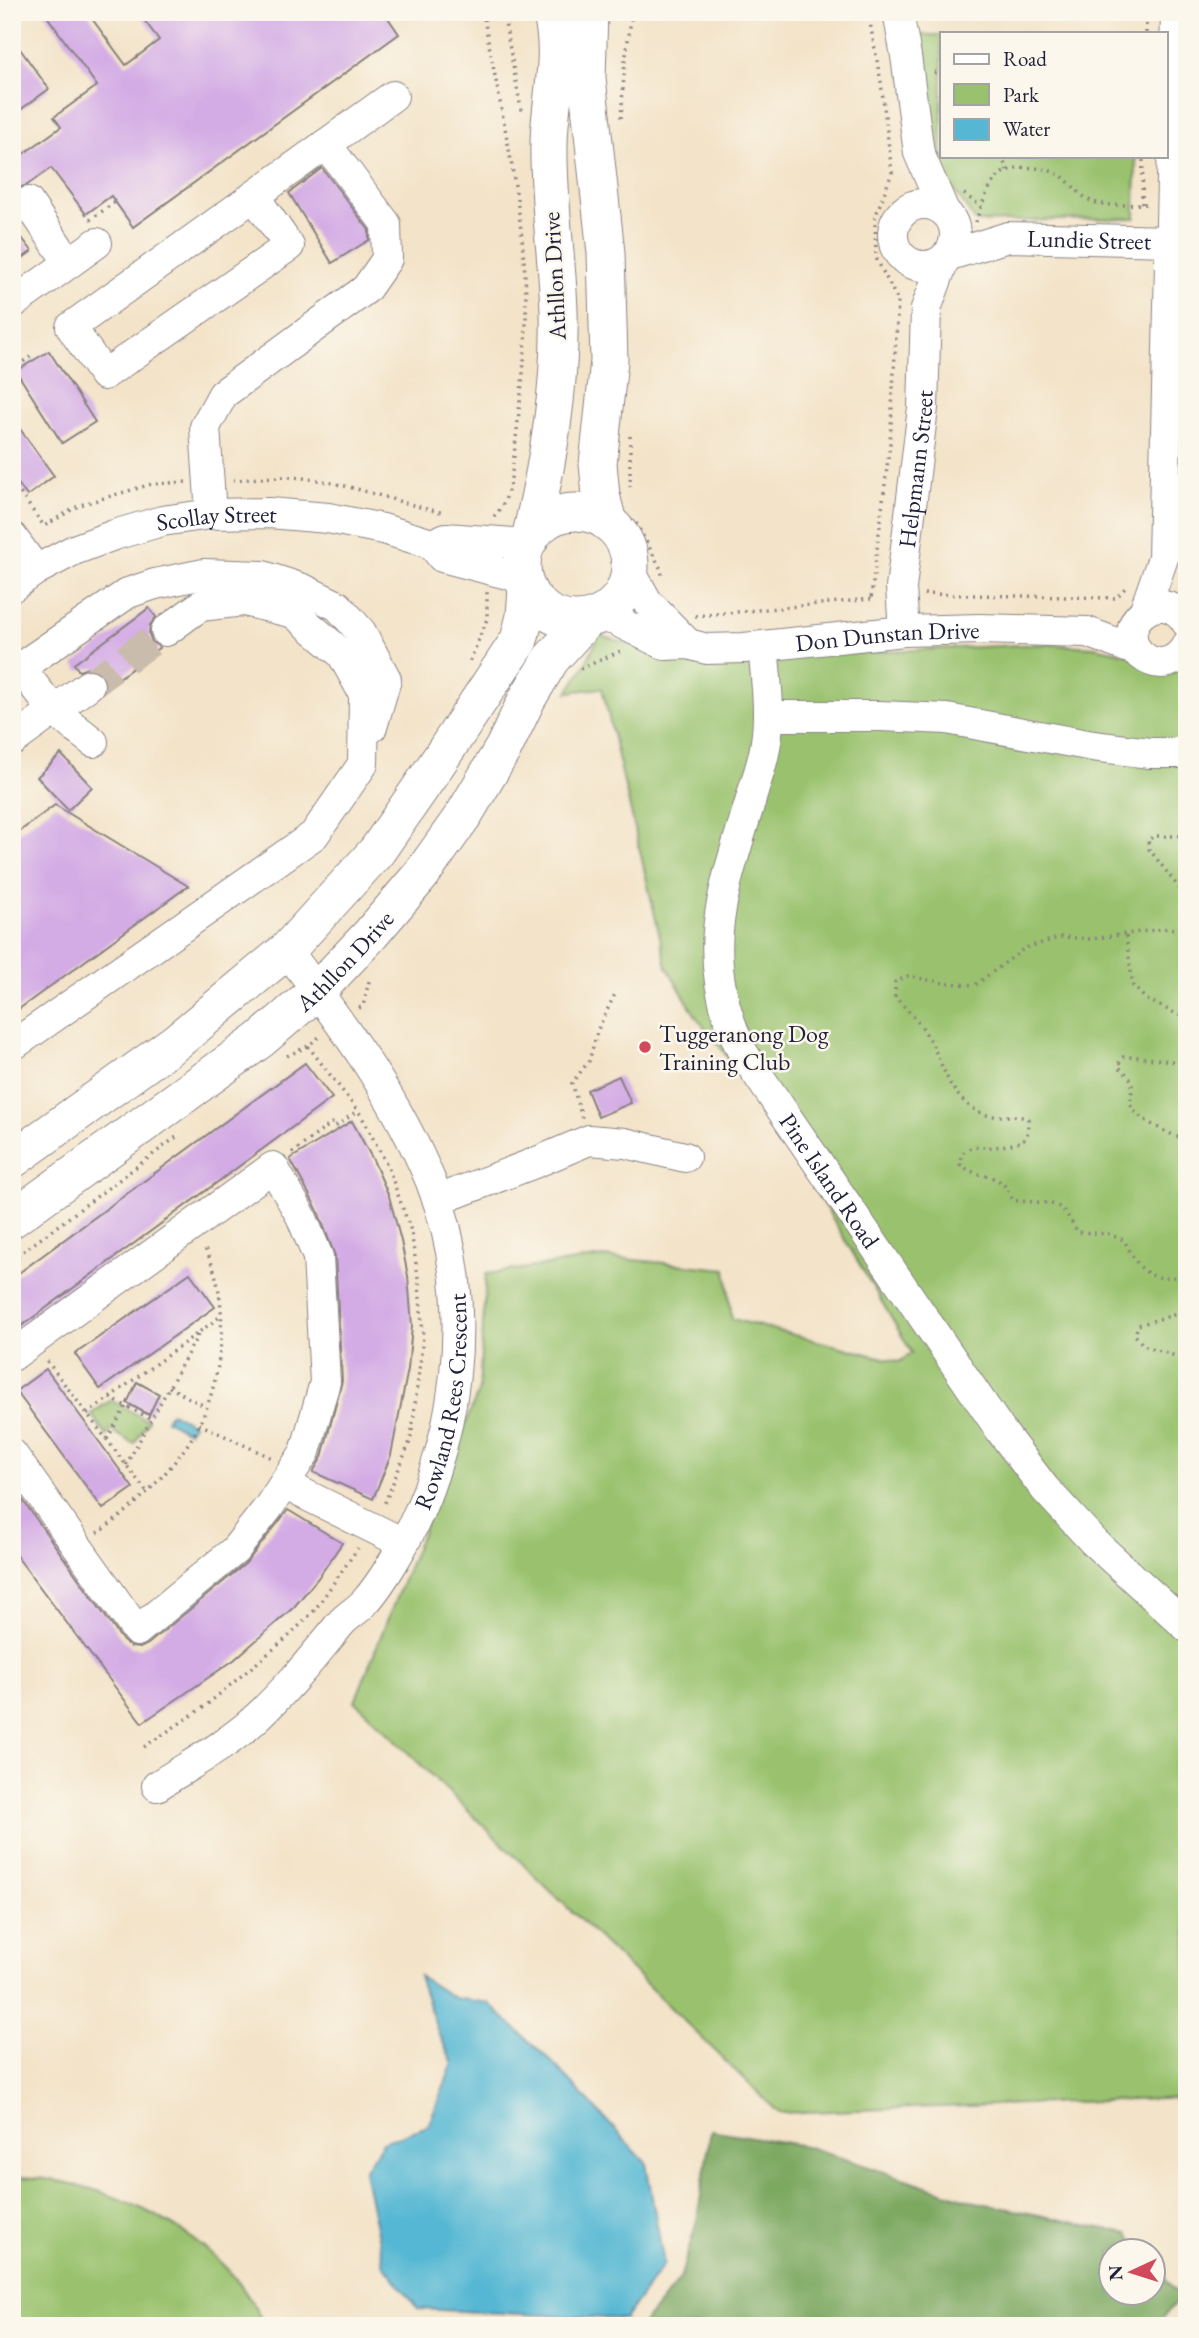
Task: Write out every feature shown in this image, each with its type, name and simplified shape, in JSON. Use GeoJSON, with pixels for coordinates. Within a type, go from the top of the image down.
{"type":"FeatureCollection","features":[{"type":"Feature","properties":{"kind":"main road","name":"Athllon Drive"},"geometry":{"type":"LineString","coordinates":[[12,1160],[176,1042],[287,950],[377,851],[519,639],[525,616],[527,562],[549,450],[557,369],[559,313],[549,179],[549,142],[557,41],[551,12]]}},
{"type":"Feature","properties":{"kind":"main road","name":"Athllon Drive"},"geometry":{"type":"LineString","coordinates":[[589,12],[587,78],[606,253],[609,361],[598,464],[601,495],[608,523]]}},
{"type":"Feature","properties":{"kind":"main road"},"geometry":{"type":"LineString","coordinates":[[570,513],[596,516],[608,523],[624,543],[629,569],[622,594],[614,604],[592,617],[575,620],[552,614],[533,600],[527,562],[545,522],[570,513]]}},
{"type":"Feature","properties":{"kind":"main road","name":"Athllon Drive"},"geometry":{"type":"LineString","coordinates":[[12,1219],[260,1040],[317,991],[421,875],[465,813],[551,659],[592,617]]}},
{"type":"Feature","properties":{"kind":"street"},"geometry":{"type":"LineString","coordinates":[[898,12],[919,153],[944,211],[954,226],[955,234],[946,257],[926,266],[905,259],[899,253],[893,236],[919,153]]}},
{"type":"Feature","properties":{"kind":"street"},"geometry":{"type":"LineString","coordinates":[[1137,651],[1133,643],[1133,626],[1143,612],[1163,558],[1170,241],[1156,205],[1179,173],[1176,12]]}},
{"type":"Feature","properties":{"kind":"street"},"geometry":{"type":"LineString","coordinates":[[254,196],[289,246],[104,375],[71,327],[393,96]]}},
{"type":"Feature","properties":{"kind":"street"},"geometry":{"type":"LineString","coordinates":[[211,514],[205,427],[223,394],[366,289],[387,259],[386,224],[326,144]]}},
{"type":"Feature","properties":{"kind":"street"},"geometry":{"type":"LineString","coordinates":[[28,202],[69,263]]}},
{"type":"Feature","properties":{"kind":"street"},"geometry":{"type":"LineString","coordinates":[[902,213],[915,205],[923,204],[944,211]]}},
{"type":"Feature","properties":{"kind":"street","name":"Lundie Street"},"geometry":{"type":"LineString","coordinates":[[944,211],[1009,237]]}},
{"type":"Feature","properties":{"kind":"street","name":"Lundie Street"},"geometry":{"type":"LineString","coordinates":[[946,257],[1009,237],[1170,241]]}},
{"type":"Feature","properties":{"kind":"street"},"geometry":{"type":"LineString","coordinates":[[12,304],[97,243]]}},
{"type":"Feature","properties":{"kind":"street","name":"Helpmann Street"},"geometry":{"type":"LineString","coordinates":[[904,631],[901,588],[923,408],[926,309],[946,257]]}},
{"type":"Feature","properties":{"kind":"street","name":"Helpmann Street"},"geometry":{"type":"LineString","coordinates":[[905,259],[926,309]]}},
{"type":"Feature","properties":{"kind":"street","name":"Scollay Street"},"geometry":{"type":"LineString","coordinates":[[24,579],[74,550],[114,535],[162,521],[211,514],[269,513],[328,518],[383,529],[432,544],[442,557],[487,544],[527,562]]}},
{"type":"Feature","properties":{"kind":"street"},"geometry":{"type":"LineString","coordinates":[[12,537],[24,579]]}},
{"type":"Feature","properties":{"kind":"street"},"geometry":{"type":"LineString","coordinates":[[1163,558],[1184,617]]}},
{"type":"Feature","properties":{"kind":"street"},"geometry":{"type":"LineString","coordinates":[[629,569],[653,609],[688,644]]}},
{"type":"Feature","properties":{"kind":"street"},"geometry":{"type":"LineString","coordinates":[[12,1046],[314,835],[362,762],[386,679],[361,632],[338,606],[303,589],[263,576],[204,574],[155,584],[128,593],[16,671],[54,711],[93,742]]}},
{"type":"Feature","properties":{"kind":"street"},"geometry":{"type":"LineString","coordinates":[[166,631],[200,606],[263,576]]}},
{"type":"Feature","properties":{"kind":"street"},"geometry":{"type":"LineString","coordinates":[[200,606],[244,601],[294,613],[342,653],[364,694],[362,762]]}},
{"type":"Feature","properties":{"kind":"street"},"geometry":{"type":"LineString","coordinates":[[1143,612],[1158,606],[1174,609],[1184,617]]}},
{"type":"Feature","properties":{"kind":"street","name":"Don Dunstan Drive"},"geometry":{"type":"LineString","coordinates":[[1087,632],[1143,612]]}},
{"type":"Feature","properties":{"kind":"street","name":"Don Dunstan Drive"},"geometry":{"type":"LineString","coordinates":[[592,617],[615,620],[666,645],[688,644],[707,649],[763,646],[904,631],[980,629],[1087,632],[1137,651],[1150,661],[1158,663],[1166,663],[1184,652]]}},
{"type":"Feature","properties":{"kind":"street","name":"Pine Island Road"},"geometry":{"type":"LineString","coordinates":[[763,646],[768,716],[765,752],[726,884],[717,927],[720,992],[733,1033],[743,1053],[1001,1431],[1045,1489],[1095,1543],[1187,1627]]}},
{"type":"Feature","properties":{"kind":"street"},"geometry":{"type":"LineString","coordinates":[[12,741],[89,685]]}},
{"type":"Feature","properties":{"kind":"street"},"geometry":{"type":"LineString","coordinates":[[768,716],[947,719],[1093,746],[1150,753],[1187,753]]}},
{"type":"Feature","properties":{"kind":"street","name":"Rowland Rees Crescent"},"geometry":{"type":"LineString","coordinates":[[157,1786],[226,1742],[252,1721],[320,1651],[343,1620],[364,1604],[393,1563],[423,1504],[446,1436],[456,1367],[457,1314],[451,1255],[438,1200],[401,1118],[370,1064],[287,950]]}},
{"type":"Feature","properties":{"kind":"street"},"geometry":{"type":"LineString","coordinates":[[438,1200],[589,1140],[625,1143],[685,1157]]}},
{"type":"Feature","properties":{"kind":"street"},"geometry":{"type":"LineString","coordinates":[[12,1454],[137,1631],[235,1550],[268,1508],[305,1452],[326,1382],[318,1257],[274,1167],[22,1348]]}},
{"type":"Feature","properties":{"kind":"street"},"geometry":{"type":"LineString","coordinates":[[289,1476],[403,1544]]}},
{"type":"Feature","properties":{"kind":"path"},"geometry":{"type":"LineString","coordinates":[[483,12],[521,223],[526,302],[523,377],[511,479],[502,510],[487,544]]}},
{"type":"Feature","properties":{"kind":"path"},"geometry":{"type":"LineString","coordinates":[[868,12],[881,82],[891,173],[874,217],[876,258],[898,301],[890,443],[872,600]]}},
{"type":"Feature","properties":{"kind":"path"},"geometry":{"type":"LineString","coordinates":[[1146,12],[1146,32]]}},
{"type":"Feature","properties":{"kind":"path"},"geometry":{"type":"LineString","coordinates":[[934,72],[940,74]]}},
{"type":"Feature","properties":{"kind":"path"},"geometry":{"type":"LineString","coordinates":[[1003,158],[1007,171]]}},
{"type":"Feature","properties":{"kind":"path"},"geometry":{"type":"LineString","coordinates":[[976,224],[996,179],[1007,171],[1032,167],[1049,170],[1062,177],[1078,192],[1096,203],[1156,205],[1144,158]]}},
{"type":"Feature","properties":{"kind":"path"},"geometry":{"type":"LineString","coordinates":[[12,370],[31,356]]}},
{"type":"Feature","properties":{"kind":"path"},"geometry":{"type":"LineString","coordinates":[[12,386],[19,396]]}},
{"type":"Feature","properties":{"kind":"path"},"geometry":{"type":"LineString","coordinates":[[12,482],[44,526],[80,505],[152,484],[301,478],[349,487],[408,506],[448,514]]}},
{"type":"Feature","properties":{"kind":"path"},"geometry":{"type":"LineString","coordinates":[[467,667],[487,619],[487,544],[518,478]]}},
{"type":"Feature","properties":{"kind":"path"},"geometry":{"type":"LineString","coordinates":[[1187,836],[1157,836],[1147,839],[1149,849],[1187,898]]}},
{"type":"Feature","properties":{"kind":"path"},"geometry":{"type":"LineString","coordinates":[[1187,911],[1184,916],[1187,917]]}},
{"type":"Feature","properties":{"kind":"path"},"geometry":{"type":"LineString","coordinates":[[1187,931],[1169,928],[1091,939],[1062,937],[1025,948],[975,985],[944,983],[908,976],[895,982],[895,997],[911,1013],[929,1038],[947,1082],[962,1100],[983,1114],[1005,1118],[1019,1115],[1028,1119],[1028,1132],[1023,1141],[966,1149],[961,1155],[960,1164],[967,1171],[1002,1182],[1013,1200],[1027,1204],[1043,1202],[1062,1208],[1078,1232],[1108,1234],[1124,1240],[1137,1264],[1146,1271],[1158,1277],[1187,1278]]}},
{"type":"Feature","properties":{"kind":"path"},"geometry":{"type":"LineString","coordinates":[[1126,936],[1133,986],[1146,999],[1187,1018]]}},
{"type":"Feature","properties":{"kind":"path"},"geometry":{"type":"LineString","coordinates":[[589,1140],[572,1083],[589,1061],[598,1029],[615,995]]}},
{"type":"Feature","properties":{"kind":"path"},"geometry":{"type":"LineString","coordinates":[[144,1747],[204,1707],[288,1637],[314,1611],[383,1508],[411,1439],[423,1338],[411,1231],[387,1167],[357,1111],[308,1046]]}},
{"type":"Feature","properties":{"kind":"path"},"geometry":{"type":"LineString","coordinates":[[1187,1063],[1123,1057],[1118,1065],[1129,1077],[1133,1090],[1131,1104],[1136,1115],[1175,1137],[1187,1140]]}},
{"type":"Feature","properties":{"kind":"path"},"geometry":{"type":"LineString","coordinates":[[274,1167],[332,1123],[335,1127],[357,1111]]}},
{"type":"Feature","properties":{"kind":"path"},"geometry":{"type":"LineString","coordinates":[[12,1260],[185,1131]]}},
{"type":"Feature","properties":{"kind":"path"},"geometry":{"type":"LineString","coordinates":[[77,1546],[104,1529],[174,1463],[199,1424],[206,1407],[221,1356],[222,1316],[211,1258],[192,1226]]}},
{"type":"Feature","properties":{"kind":"path"},"geometry":{"type":"LineString","coordinates":[[1187,1309],[1138,1325],[1135,1335],[1143,1345],[1187,1360]]}},
{"type":"Feature","properties":{"kind":"path"},"geometry":{"type":"LineString","coordinates":[[88,1414],[222,1316]]}},
{"type":"Feature","properties":{"kind":"path"},"geometry":{"type":"LineString","coordinates":[[126,1465],[200,1332]]}},
{"type":"Feature","properties":{"kind":"path"},"geometry":{"type":"LineString","coordinates":[[22,1348],[88,1414],[146,1492]]}},
{"type":"Feature","properties":{"kind":"path"},"geometry":{"type":"LineString","coordinates":[[170,1387],[206,1407]]}},
{"type":"Feature","properties":{"kind":"path"},"geometry":{"type":"LineString","coordinates":[[110,1398],[151,1419]]}},
{"type":"Feature","properties":{"kind":"path"},"geometry":{"type":"LineString","coordinates":[[107,1439],[126,1406]]}},
{"type":"Feature","properties":{"kind":"path"},"geometry":{"type":"LineString","coordinates":[[199,1424],[289,1476]]}},
{"type":"Feature","properties":{"kind":"green space"},"geometry":{"type":"Polygon","coordinates":[[[920,35],[940,35],[940,158],[1136,158],[1135,218],[976,222],[939,168],[920,35]]]}},
{"type":"Feature","properties":{"kind":"green space"},"geometry":{"type":"Polygon","coordinates":[[[599,635],[691,664],[764,657],[1043,644],[1095,647],[1187,667],[1187,2098],[779,2113],[355,1701],[479,1390],[486,1274],[603,1257],[726,1269],[732,1319],[899,1362],[912,1353],[815,1189],[724,1052],[697,1018],[667,967],[602,688],[568,692],[584,667],[599,635]]]}},
{"type":"Feature","properties":{"kind":"green space"},"geometry":{"type":"Polygon","coordinates":[[[111,1400],[148,1421],[134,1444],[110,1430],[107,1436],[91,1414],[111,1400]]]}},
{"type":"Feature","properties":{"kind":"green space"},"geometry":{"type":"Polygon","coordinates":[[[711,2130],[805,2146],[976,2202],[1129,2234],[1131,2236],[1098,2236],[1098,2306],[1168,2306],[1168,2281],[1180,2296],[1157,2326],[641,2326],[680,2279],[697,2221],[711,2130]]]}},
{"type":"Feature","properties":{"kind":"green space"},"geometry":{"type":"Polygon","coordinates":[[[12,2177],[40,2178],[99,2191],[128,2202],[182,2231],[226,2268],[247,2295],[265,2326],[12,2326],[12,2177]]]}},
{"type":"Feature","properties":{"kind":"water"},"geometry":{"type":"Polygon","coordinates":[[[171,1412],[193,1424],[188,1432],[166,1420],[171,1412]]]}},
{"type":"Feature","properties":{"kind":"water"},"geometry":{"type":"Polygon","coordinates":[[[419,1976],[454,1998],[488,2003],[553,2063],[646,2163],[664,2264],[625,2319],[418,2309],[384,2265],[364,2171],[383,2142],[428,2126],[453,2063],[438,2032],[419,1976]]]}},
{"type":"Feature","properties":{"kind":"building"},"geometry":{"type":"Polygon","coordinates":[[[44,12],[87,12],[126,65],[159,40],[138,12],[384,12],[399,34],[133,227],[111,196],[86,214],[51,168],[18,188],[12,195],[12,162],[61,127],[54,117],[97,86],[44,12]]]}},
{"type":"Feature","properties":{"kind":"building"},"geometry":{"type":"Polygon","coordinates":[[[12,38],[49,89],[20,110],[12,99],[12,38]]]}},
{"type":"Feature","properties":{"kind":"building"},"geometry":{"type":"Polygon","coordinates":[[[322,168],[369,230],[369,240],[332,263],[289,193],[322,168]]]}},
{"type":"Feature","properties":{"kind":"building"},"geometry":{"type":"Polygon","coordinates":[[[12,225],[32,251],[12,266],[12,225]]]}},
{"type":"Feature","properties":{"kind":"building"},"geometry":{"type":"Polygon","coordinates":[[[49,351],[95,422],[62,443],[16,371],[49,351]]]}},
{"type":"Feature","properties":{"kind":"building"},"geometry":{"type":"Polygon","coordinates":[[[12,418],[54,476],[27,496],[12,475],[12,418]]]}},
{"type":"Feature","properties":{"kind":"building"},"geometry":{"type":"Polygon","coordinates":[[[149,608],[156,617],[150,625],[149,634],[152,642],[160,647],[106,688],[103,675],[97,669],[79,671],[74,664],[149,608]]]}},
{"type":"Feature","properties":{"kind":"building"},"geometry":{"type":"Polygon","coordinates":[[[61,754],[92,787],[68,810],[37,777],[61,754]]]}},
{"type":"Feature","properties":{"kind":"building"},"geometry":{"type":"Polygon","coordinates":[[[55,805],[188,886],[12,1014],[12,837],[55,805]]]}},
{"type":"Feature","properties":{"kind":"building"},"geometry":{"type":"Polygon","coordinates":[[[305,1063],[332,1098],[12,1333],[12,1278],[305,1063]]]}},
{"type":"Feature","properties":{"kind":"building"},"geometry":{"type":"Polygon","coordinates":[[[619,1076],[631,1103],[598,1117],[587,1090],[619,1076]]]}},
{"type":"Feature","properties":{"kind":"building"},"geometry":{"type":"Polygon","coordinates":[[[352,1121],[389,1196],[408,1276],[412,1326],[408,1369],[391,1455],[373,1499],[313,1472],[322,1457],[342,1381],[335,1256],[317,1209],[290,1159],[352,1121]]]}},
{"type":"Feature","properties":{"kind":"building"},"geometry":{"type":"Polygon","coordinates":[[[190,1273],[215,1307],[100,1389],[75,1354],[190,1273]]]}},
{"type":"Feature","properties":{"kind":"building"},"geometry":{"type":"Polygon","coordinates":[[[46,1369],[133,1488],[103,1509],[16,1391],[46,1369]]]}},
{"type":"Feature","properties":{"kind":"building"},"geometry":{"type":"Polygon","coordinates":[[[137,1382],[159,1394],[149,1415],[127,1403],[137,1382]]]}},
{"type":"Feature","properties":{"kind":"building"},"geometry":{"type":"Polygon","coordinates":[[[12,1485],[123,1641],[131,1647],[140,1648],[148,1644],[246,1563],[288,1510],[342,1543],[294,1607],[234,1660],[142,1723],[12,1550],[12,1485]]]}},
{"type":"Feature","properties":{"kind":"tunnel"},"geometry":{"type":"LineString","coordinates":[[89,685],[166,631]]}},
{"type":"Feature","properties":{"kind":"place","name":"Tuggeranong Dog Training Club"},"geometry":{"type":"Point","coordinates":[645,1047]}}]}
